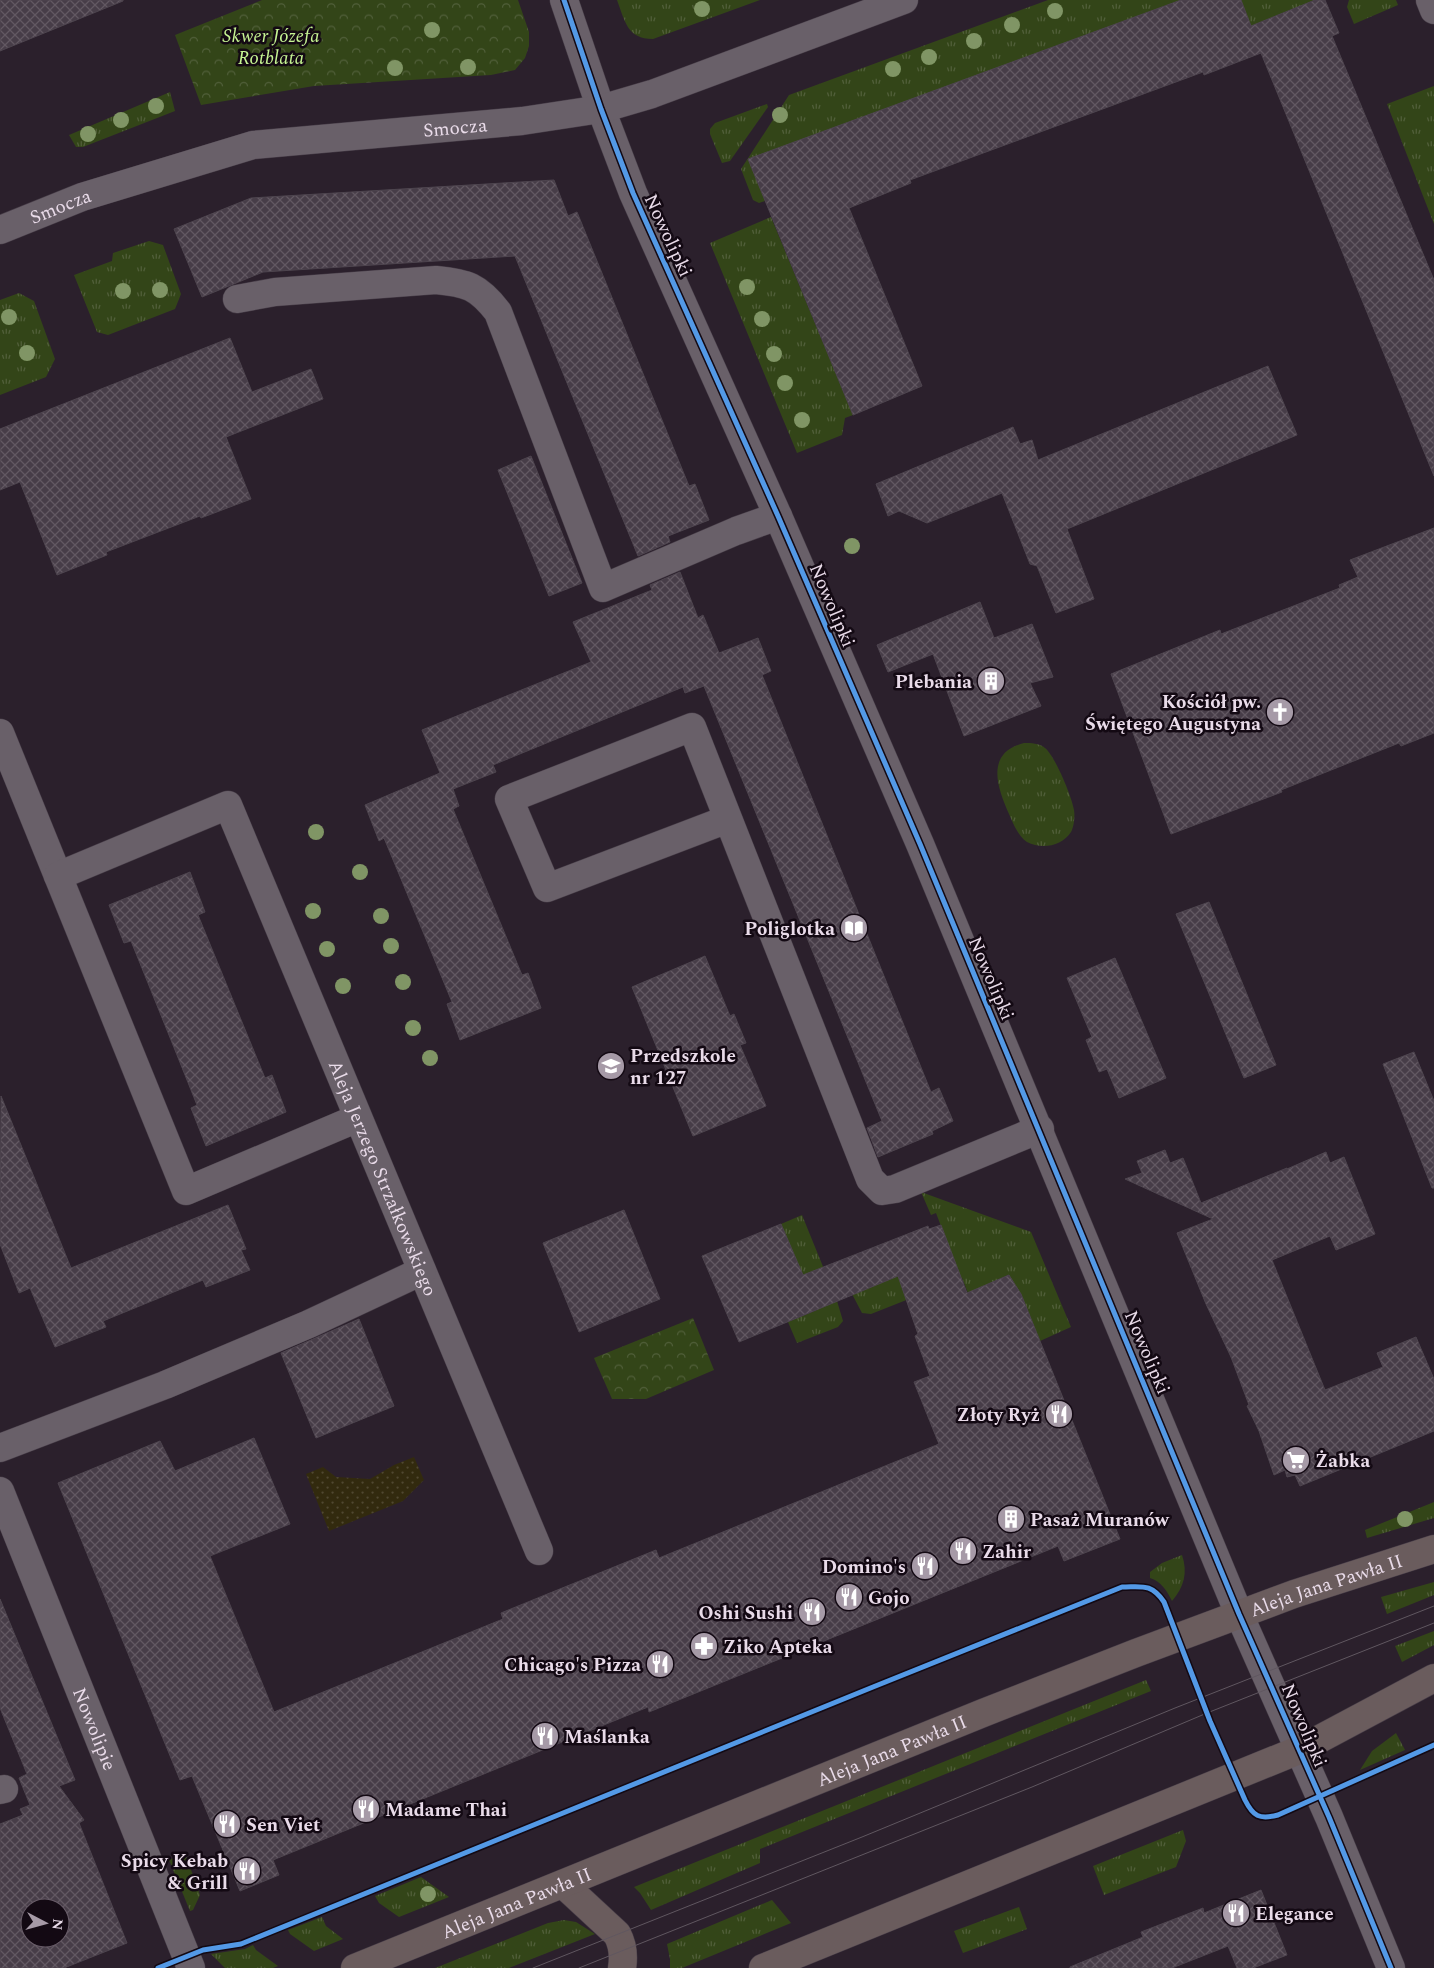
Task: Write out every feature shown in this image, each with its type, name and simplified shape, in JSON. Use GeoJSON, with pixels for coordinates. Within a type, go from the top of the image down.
{"type":"FeatureCollection","features":[{"type":"Feature","properties":{"kind":"main road","name":"Aleja Jana Pawła II"},"geometry":{"type":"LineString","coordinates":[[355,1968],[983,1713],[1294,1594],[1434,1550]]}},
{"type":"Feature","properties":{"kind":"main road"},"geometry":{"type":"LineString","coordinates":[[763,1968],[1299,1750],[1434,1678]]}},
{"type":"Feature","properties":{"kind":"main road"},"geometry":{"type":"LineString","coordinates":[[563,1884],[617,1934],[621,1942],[622,1968]]}},
{"type":"Feature","properties":{"kind":"street","name":"Nowolipki"},"geometry":{"type":"LineString","coordinates":[[564,0],[601,109],[633,192],[778,516],[916,835],[1040,1129],[1240,1614],[1391,1968]]}},
{"type":"Feature","properties":{"kind":"street","name":"Smocza"},"geometry":{"type":"LineString","coordinates":[[0,230],[82,197],[253,145],[522,121],[601,109],[661,91],[904,0]]}},
{"type":"Feature","properties":{"kind":"street"},"geometry":{"type":"LineString","coordinates":[[1430,0],[1434,10]]}},
{"type":"Feature","properties":{"kind":"street"},"geometry":{"type":"LineString","coordinates":[[237,299],[275,292],[436,280],[470,286],[486,296],[498,312],[603,588],[736,531],[778,516]]}},
{"type":"Feature","properties":{"kind":"street"},"geometry":{"type":"LineString","coordinates":[[728,819],[547,888],[509,799],[692,727],[870,1179],[882,1191],[894,1189],[1040,1129]]}},
{"type":"Feature","properties":{"kind":"street"},"geometry":{"type":"LineString","coordinates":[[0,733],[186,1191],[358,1118]]}},
{"type":"Feature","properties":{"kind":"street","name":"Aleja Jerzego Strzałkowskiego"},"geometry":{"type":"LineString","coordinates":[[58,876],[228,805],[539,1551]]}},
{"type":"Feature","properties":{"kind":"street"},"geometry":{"type":"LineString","coordinates":[[0,1448],[174,1382],[309,1324],[422,1271]]}},
{"type":"Feature","properties":{"kind":"street","name":"Nowolipie"},"geometry":{"type":"LineString","coordinates":[[0,1490],[191,1968]]}},
{"type":"Feature","properties":{"kind":"green space","name":"Skwer Józefa Rotblata"},"geometry":{"type":"Polygon","coordinates":[[[262,0],[518,0],[529,32],[529,46],[525,58],[515,70],[491,75],[314,86],[201,105],[175,35],[262,0]]]}},
{"type":"Feature","properties":{"kind":"green space"},"geometry":{"type":"Polygon","coordinates":[[[617,0],[760,0],[653,39],[638,36],[632,32],[625,22],[617,0]]]}},
{"type":"Feature","properties":{"kind":"green space"},"geometry":{"type":"Polygon","coordinates":[[[1048,0],[1181,0],[749,159],[765,201],[759,203],[753,200],[741,169],[789,95],[1048,0]]]}},
{"type":"Feature","properties":{"kind":"green space"},"geometry":{"type":"Polygon","coordinates":[[[1241,0],[1315,0],[1251,26],[1241,0]]]}},
{"type":"Feature","properties":{"kind":"green space"},"geometry":{"type":"Polygon","coordinates":[[[1349,0],[1396,0],[1398,5],[1354,24],[1347,7],[1349,0]]]}},
{"type":"Feature","properties":{"kind":"green space"},"geometry":{"type":"Polygon","coordinates":[[[1434,86],[1434,224],[1387,104],[1434,86]]]}},
{"type":"Feature","properties":{"kind":"green space"},"geometry":{"type":"Polygon","coordinates":[[[170,92],[175,111],[83,147],[76,147],[69,135],[170,92]]]}},
{"type":"Feature","properties":{"kind":"green space"},"geometry":{"type":"Polygon","coordinates":[[[767,104],[768,107],[730,161],[722,163],[710,134],[710,129],[715,123],[767,104]]]}},
{"type":"Feature","properties":{"kind":"green space"},"geometry":{"type":"Polygon","coordinates":[[[771,217],[853,415],[845,418],[842,435],[797,453],[710,243],[771,217]]]}},
{"type":"Feature","properties":{"kind":"green space"},"geometry":{"type":"Polygon","coordinates":[[[149,241],[163,245],[181,294],[175,309],[108,335],[97,332],[74,275],[112,261],[113,253],[149,241]]]}},
{"type":"Feature","properties":{"kind":"green space"},"geometry":{"type":"Polygon","coordinates":[[[19,293],[34,301],[55,359],[46,377],[0,395],[0,300],[19,293]]]}},
{"type":"Feature","properties":{"kind":"green space"},"geometry":{"type":"Polygon","coordinates":[[[1024,743],[1040,745],[1049,752],[1067,787],[1073,804],[1074,818],[1071,832],[1062,841],[1051,845],[1039,846],[1027,842],[1018,833],[1005,804],[998,782],[997,772],[999,763],[1004,755],[1012,748],[1024,743]]]}},
{"type":"Feature","properties":{"kind":"green space"},"geometry":{"type":"Polygon","coordinates":[[[921,1192],[1031,1232],[1071,1327],[1040,1341],[1021,1294],[1008,1275],[968,1293],[962,1278],[871,1314],[862,1313],[852,1294],[952,1255],[936,1213],[931,1215],[921,1192]]]}},
{"type":"Feature","properties":{"kind":"green space"},"geometry":{"type":"Polygon","coordinates":[[[802,1215],[837,1301],[843,1321],[838,1327],[797,1343],[788,1322],[817,1310],[781,1224],[802,1215]]]}},
{"type":"Feature","properties":{"kind":"green space"},"geometry":{"type":"Polygon","coordinates":[[[693,1318],[714,1370],[646,1399],[612,1399],[594,1358],[693,1318]]]}},
{"type":"Feature","properties":{"kind":"green space"},"geometry":{"type":"Polygon","coordinates":[[[1434,1502],[1434,1518],[1367,1538],[1365,1530],[1434,1502]]]}},
{"type":"Feature","properties":{"kind":"green space"},"geometry":{"type":"Polygon","coordinates":[[[1182,1555],[1185,1568],[1184,1580],[1172,1601],[1166,1590],[1154,1579],[1150,1578],[1150,1572],[1162,1563],[1182,1555]]]}},
{"type":"Feature","properties":{"kind":"green space"},"geometry":{"type":"Polygon","coordinates":[[[1434,1582],[1434,1595],[1387,1614],[1381,1597],[1434,1582]]]}},
{"type":"Feature","properties":{"kind":"green space"},"geometry":{"type":"Polygon","coordinates":[[[1434,1631],[1434,1645],[1402,1662],[1395,1646],[1434,1631]]]}},
{"type":"Feature","properties":{"kind":"green space"},"geometry":{"type":"Polygon","coordinates":[[[1146,1680],[1151,1691],[760,1849],[760,1863],[651,1910],[634,1887],[1146,1680]]]}},
{"type":"Feature","properties":{"kind":"green space"},"geometry":{"type":"Polygon","coordinates":[[[1396,1733],[1405,1750],[1360,1770],[1372,1751],[1396,1733]]]}},
{"type":"Feature","properties":{"kind":"green space"},"geometry":{"type":"Polygon","coordinates":[[[1183,1830],[1186,1841],[1176,1867],[1104,1895],[1093,1866],[1183,1830]]]}},
{"type":"Feature","properties":{"kind":"green space"},"geometry":{"type":"Polygon","coordinates":[[[185,1853],[200,1895],[193,1910],[190,1911],[169,1860],[185,1853]]]}},
{"type":"Feature","properties":{"kind":"green space"},"geometry":{"type":"Polygon","coordinates":[[[421,1877],[449,1897],[399,1917],[379,1903],[375,1896],[421,1877]]]}},
{"type":"Feature","properties":{"kind":"green space"},"geometry":{"type":"Polygon","coordinates":[[[772,1900],[791,1923],[682,1968],[670,1968],[667,1944],[772,1900]]]}},
{"type":"Feature","properties":{"kind":"green space"},"geometry":{"type":"Polygon","coordinates":[[[1019,1907],[1027,1929],[963,1953],[954,1931],[1019,1907]]]}},
{"type":"Feature","properties":{"kind":"green space"},"geometry":{"type":"Polygon","coordinates":[[[322,1917],[326,1926],[343,1939],[314,1951],[290,1934],[288,1930],[322,1917]]]}},
{"type":"Feature","properties":{"kind":"green space"},"geometry":{"type":"Polygon","coordinates":[[[564,1920],[576,1922],[595,1934],[509,1968],[435,1968],[548,1923],[564,1920]]]}},
{"type":"Feature","properties":{"kind":"green space"},"geometry":{"type":"Polygon","coordinates":[[[253,1945],[256,1950],[278,1966],[273,1968],[225,1968],[211,1954],[245,1949],[253,1945]]]}},
{"type":"Feature","properties":{"kind":"sand"},"geometry":{"type":"Polygon","coordinates":[[[414,1457],[424,1480],[403,1501],[329,1531],[306,1474],[323,1467],[336,1477],[370,1479],[394,1465],[414,1457]]]}},
{"type":"Feature","properties":{"kind":"building"},"geometry":{"type":"Polygon","coordinates":[[[0,0],[123,0],[123,1],[0,51],[0,0]]]}},
{"type":"Feature","properties":{"kind":"building"},"geometry":{"type":"Polygon","coordinates":[[[1181,0],[1241,0],[1251,26],[1315,0],[1325,0],[1339,33],[1332,36],[1434,280],[1434,476],[1261,53],[1204,75],[1203,72],[910,180],[911,183],[849,208],[922,386],[853,415],[748,159],[1181,0]]]}},
{"type":"Feature","properties":{"kind":"building"},"geometry":{"type":"Polygon","coordinates":[[[554,180],[568,216],[577,212],[689,486],[695,484],[709,520],[668,536],[670,542],[638,556],[515,256],[263,272],[202,297],[174,229],[251,198],[554,180]]]}},
{"type":"Feature","properties":{"kind":"building"},"geometry":{"type":"Polygon","coordinates":[[[230,338],[252,392],[311,369],[323,399],[226,437],[251,499],[201,518],[200,516],[106,552],[107,555],[57,575],[20,482],[0,490],[0,429],[230,338]]]}},
{"type":"Feature","properties":{"kind":"building"},"geometry":{"type":"Polygon","coordinates":[[[1268,366],[1297,435],[1067,529],[1094,599],[1056,613],[1037,566],[1030,564],[1002,493],[927,523],[899,511],[888,516],[876,484],[1013,427],[1020,444],[1032,440],[1038,460],[1268,366]]]}},
{"type":"Feature","properties":{"kind":"building"},"geometry":{"type":"Polygon","coordinates":[[[531,456],[582,583],[549,596],[498,470],[531,456]]]}},
{"type":"Feature","properties":{"kind":"building","name":"Kościół pw. Świętego Augustyna"},"geometry":{"type":"Polygon","coordinates":[[[1434,528],[1434,733],[1401,746],[1399,743],[1281,790],[1282,792],[1171,834],[1111,674],[1220,630],[1221,634],[1340,588],[1339,585],[1358,577],[1350,560],[1434,528]]]}},
{"type":"Feature","properties":{"kind":"building"},"geometry":{"type":"Polygon","coordinates":[[[680,572],[698,618],[703,615],[719,653],[758,638],[771,671],[762,675],[931,1092],[939,1088],[953,1121],[932,1131],[933,1134],[878,1157],[867,1128],[882,1121],[704,686],[685,693],[683,687],[493,765],[496,772],[453,789],[459,806],[453,809],[522,975],[528,973],[541,1008],[460,1040],[447,1004],[452,1002],[384,838],[379,841],[365,805],[440,773],[422,730],[591,662],[573,622],[652,590],[650,585],[680,572]]]}},
{"type":"Feature","properties":{"kind":"building","name":"Plebania"},"geometry":{"type":"Polygon","coordinates":[[[980,602],[994,638],[1032,624],[1053,677],[1030,683],[1041,706],[964,736],[933,654],[888,672],[877,645],[980,602]]]}},
{"type":"Feature","properties":{"kind":"building"},"geometry":{"type":"Polygon","coordinates":[[[190,872],[205,912],[198,915],[265,1078],[272,1075],[286,1112],[206,1146],[191,1108],[197,1105],[173,1045],[131,941],[124,943],[109,905],[190,872]]]}},
{"type":"Feature","properties":{"kind":"building"},"geometry":{"type":"Polygon","coordinates":[[[1209,902],[1276,1065],[1244,1078],[1176,914],[1209,902]]]}},
{"type":"Feature","properties":{"kind":"building"},"geometry":{"type":"Polygon","coordinates":[[[705,956],[730,1016],[734,1014],[746,1043],[740,1045],[766,1106],[693,1136],[632,987],[705,956]]]}},
{"type":"Feature","properties":{"kind":"building"},"geometry":{"type":"Polygon","coordinates":[[[1115,958],[1166,1078],[1119,1098],[1107,1069],[1099,1072],[1086,1040],[1092,1037],[1067,978],[1115,958]]]}},
{"type":"Feature","properties":{"kind":"building"},"geometry":{"type":"Polygon","coordinates":[[[1414,1052],[1434,1101],[1434,1188],[1432,1188],[1383,1064],[1414,1052]]]}},
{"type":"Feature","properties":{"kind":"building"},"geometry":{"type":"Polygon","coordinates":[[[1,1096],[71,1268],[228,1205],[246,1249],[241,1250],[250,1270],[206,1287],[203,1280],[103,1321],[106,1327],[55,1347],[30,1288],[19,1293],[0,1244],[1,1096]]]}},
{"type":"Feature","properties":{"kind":"building"},"geometry":{"type":"Polygon","coordinates":[[[1165,1150],[1170,1163],[1183,1158],[1201,1203],[1326,1152],[1330,1163],[1344,1157],[1375,1234],[1336,1250],[1330,1236],[1272,1260],[1325,1390],[1383,1367],[1377,1353],[1416,1337],[1434,1379],[1434,1431],[1300,1486],[1295,1475],[1287,1477],[1285,1470],[1274,1475],[1259,1431],[1247,1406],[1249,1405],[1231,1357],[1206,1304],[1177,1233],[1213,1219],[1125,1179],[1142,1173],[1137,1161],[1165,1150]]]}},
{"type":"Feature","properties":{"kind":"building"},"geometry":{"type":"Polygon","coordinates":[[[624,1210],[660,1299],[579,1332],[543,1243],[624,1210]]]}},
{"type":"Feature","properties":{"kind":"building"},"geometry":{"type":"Polygon","coordinates":[[[781,1224],[803,1275],[928,1226],[929,1229],[941,1225],[967,1293],[1009,1275],[1021,1294],[1120,1539],[1064,1561],[1058,1546],[649,1712],[648,1707],[273,1860],[279,1875],[240,1891],[192,1776],[180,1780],[58,1483],[160,1441],[175,1471],[254,1438],[290,1524],[210,1556],[274,1712],[503,1619],[501,1613],[656,1550],[659,1558],[939,1444],[914,1382],[930,1376],[915,1336],[918,1334],[898,1276],[739,1342],[702,1256],[781,1224]]]}},
{"type":"Feature","properties":{"kind":"building"},"geometry":{"type":"Polygon","coordinates":[[[359,1319],[394,1406],[316,1438],[281,1353],[359,1319]]]}},
{"type":"Feature","properties":{"kind":"building"},"geometry":{"type":"Polygon","coordinates":[[[0,1599],[75,1780],[59,1786],[84,1820],[79,1823],[127,1943],[64,1968],[0,1968],[0,1824],[23,1815],[20,1809],[30,1805],[19,1778],[27,1774],[0,1708],[0,1599]]]}},
{"type":"Feature","properties":{"kind":"building"},"geometry":{"type":"Polygon","coordinates":[[[1261,1890],[1287,1955],[1253,1968],[1237,1968],[1228,1946],[1172,1968],[1070,1968],[1143,1937],[1141,1932],[1203,1908],[1204,1913],[1261,1890]]]}},
{"type":"Feature","properties":{"kind":"tram line"},"geometry":{"type":"LineString","coordinates":[[533,1968],[862,1837],[1175,1708],[1434,1606]]}},
{"type":"Feature","properties":{"kind":"tram line"},"geometry":{"type":"LineString","coordinates":[[579,1968],[1032,1787],[1207,1713],[1434,1623]]}},
{"type":"Feature","properties":{"kind":"cycle path"},"geometry":{"type":"LineString","coordinates":[[564,0],[601,109],[633,193],[778,516],[920,844],[1239,1614],[1329,1817],[1391,1968]]}},
{"type":"Feature","properties":{"kind":"cycle path"},"geometry":{"type":"LineString","coordinates":[[158,1968],[203,1950],[241,1944],[1122,1587],[1146,1587],[1155,1592],[1164,1602],[1210,1721],[1245,1800],[1251,1810],[1257,1815],[1261,1817],[1278,1815],[1434,1745]]}},
{"type":"Feature","properties":{"kind":"place","name":"Plebania"},"geometry":{"type":"Point","coordinates":[991,681]}},
{"type":"Feature","properties":{"kind":"place","name":"Kościół pw. Świętego Augustyna"},"geometry":{"type":"Point","coordinates":[1280,712]}},
{"type":"Feature","properties":{"kind":"place","name":"Poliglotka"},"geometry":{"type":"Point","coordinates":[854,928]}},
{"type":"Feature","properties":{"kind":"place","name":"Przedszkole nr 127"},"geometry":{"type":"Point","coordinates":[611,1066]}},
{"type":"Feature","properties":{"kind":"place","name":"Złoty Ryż"},"geometry":{"type":"Point","coordinates":[1059,1414]}},
{"type":"Feature","properties":{"kind":"place","name":"Żabka"},"geometry":{"type":"Point","coordinates":[1296,1460]}},
{"type":"Feature","properties":{"kind":"place","name":"Pasaż Muranów"},"geometry":{"type":"Point","coordinates":[1011,1519]}},
{"type":"Feature","properties":{"kind":"place","name":"Zahir"},"geometry":{"type":"Point","coordinates":[963,1551]}},
{"type":"Feature","properties":{"kind":"place","name":"Domino's"},"geometry":{"type":"Point","coordinates":[925,1566]}},
{"type":"Feature","properties":{"kind":"place","name":"Gojo"},"geometry":{"type":"Point","coordinates":[849,1597]}},
{"type":"Feature","properties":{"kind":"place","name":"Oshi Sushi"},"geometry":{"type":"Point","coordinates":[812,1612]}},
{"type":"Feature","properties":{"kind":"place","name":"Ziko Apteka"},"geometry":{"type":"Point","coordinates":[704,1646]}},
{"type":"Feature","properties":{"kind":"place","name":"Chicago's Pizza"},"geometry":{"type":"Point","coordinates":[660,1664]}},
{"type":"Feature","properties":{"kind":"place","name":"Maślanka"},"geometry":{"type":"Point","coordinates":[545,1736]}},
{"type":"Feature","properties":{"kind":"place","name":"Madame Thai"},"geometry":{"type":"Point","coordinates":[366,1809]}},
{"type":"Feature","properties":{"kind":"place","name":"Sen Viet"},"geometry":{"type":"Point","coordinates":[227,1824]}},
{"type":"Feature","properties":{"kind":"place","name":"Spicy Kebab & Grill"},"geometry":{"type":"Point","coordinates":[247,1871]}},
{"type":"Feature","properties":{"kind":"place","name":"Elegance"},"geometry":{"type":"Point","coordinates":[1236,1913]}}]}
